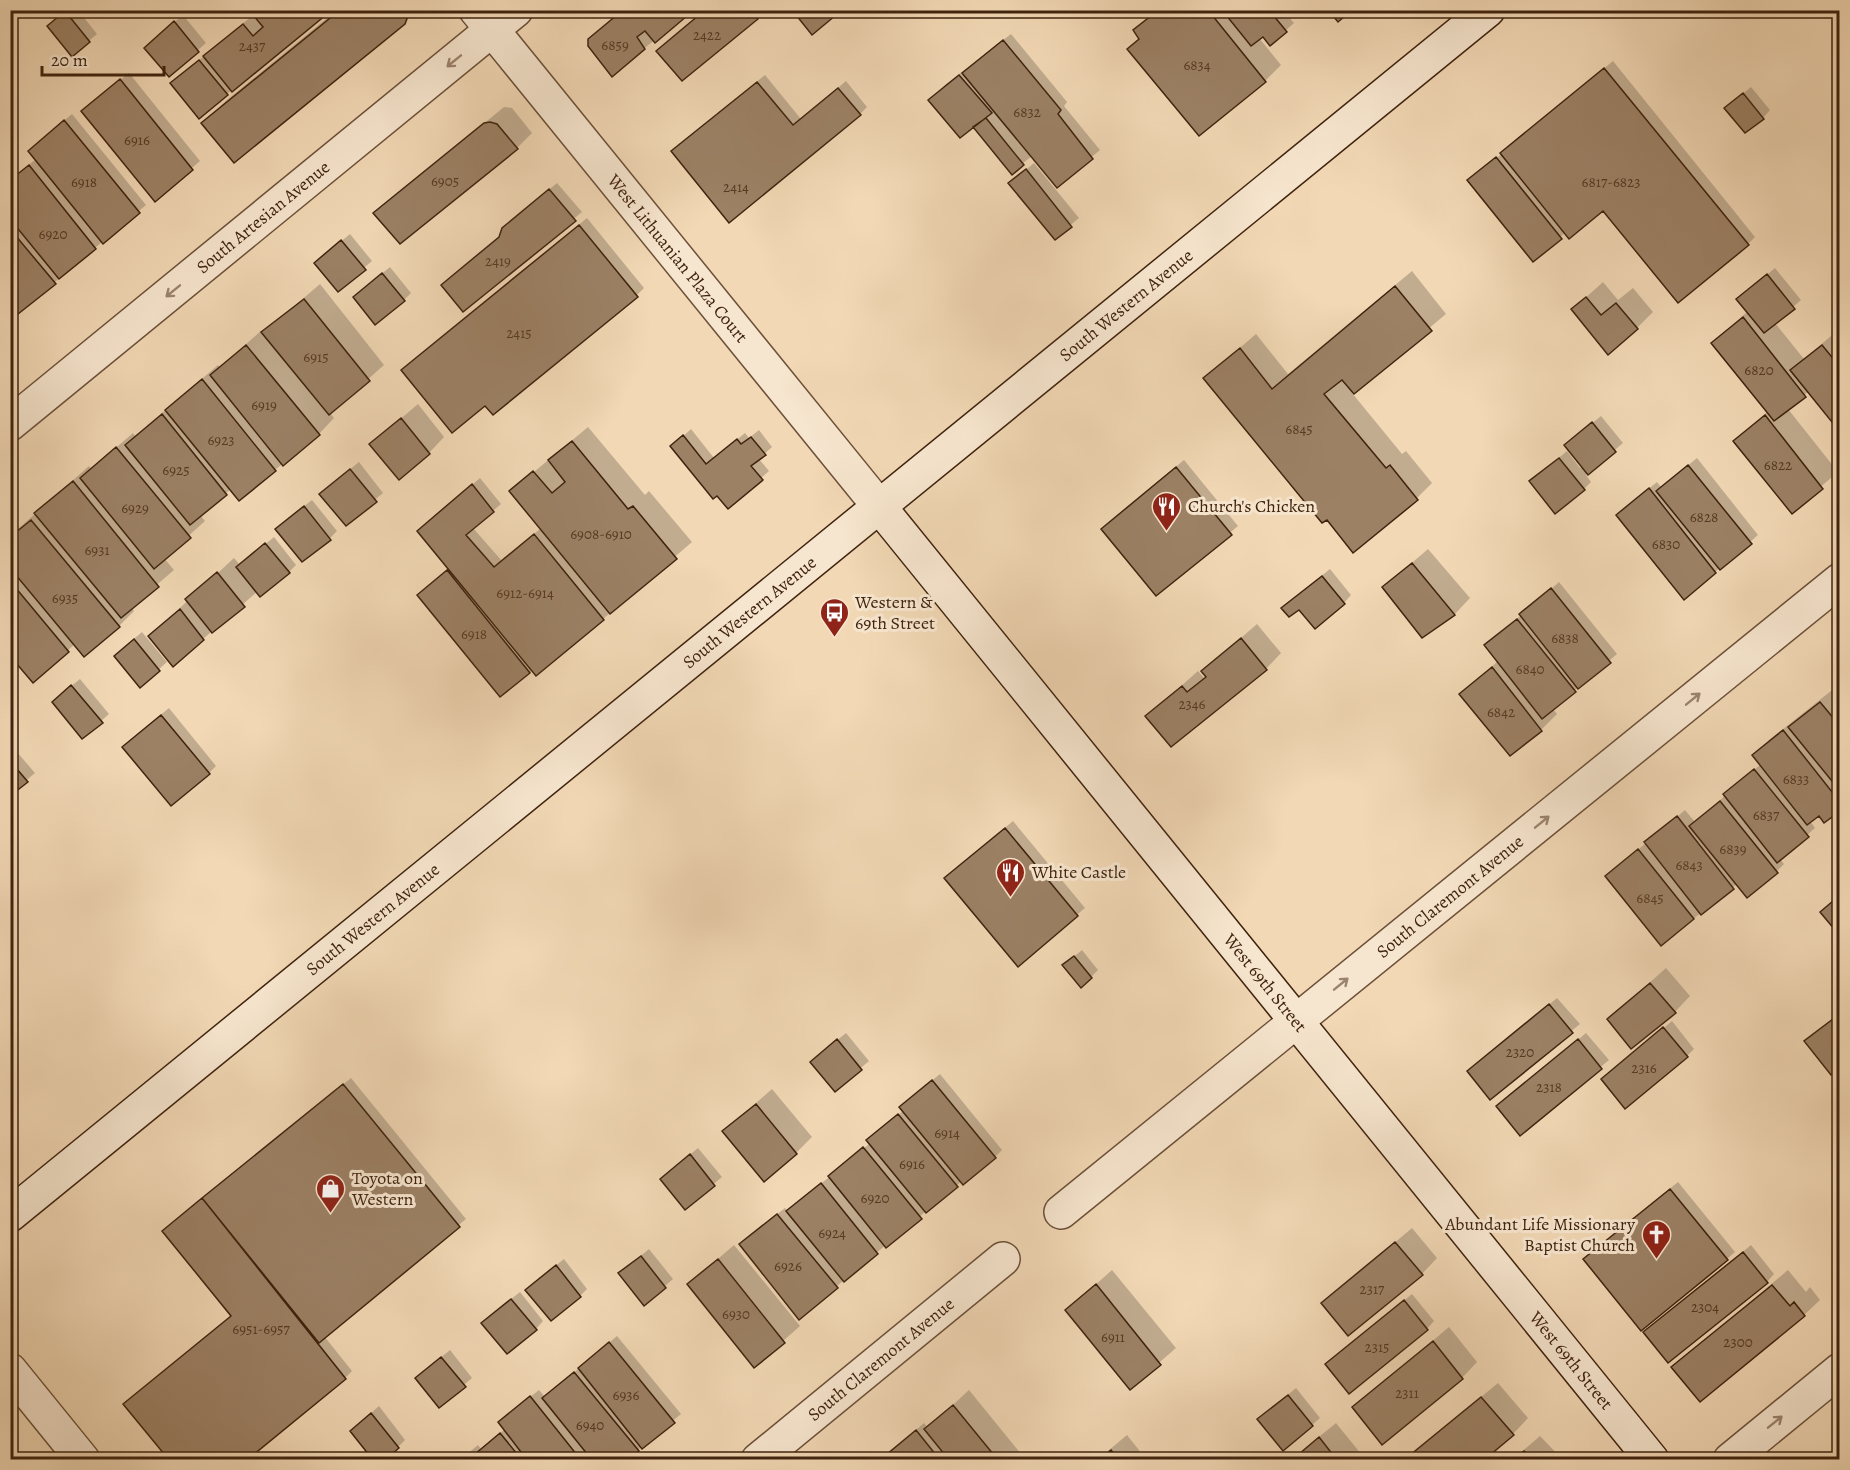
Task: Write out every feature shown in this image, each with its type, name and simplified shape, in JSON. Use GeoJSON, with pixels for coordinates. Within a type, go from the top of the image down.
{"type":"FeatureCollection","features":[{"type":"Feature","properties":{"kind":"street","name":"South Western Avenue"},"geometry":{"type":"LineString","coordinates":[[10,1215],[878,505],[1488,10]]}},
{"type":"Feature","properties":{"kind":"street","name":"West Lithuanian Plaza Court"},"geometry":{"type":"LineString","coordinates":[[495,17],[878,505]]}},
{"type":"Feature","properties":{"kind":"street","name":"South Artesian Avenue"},"geometry":{"type":"LineString","coordinates":[[10,424],[495,17]]}},
{"type":"Feature","properties":{"kind":"street","name":"West 69th Street"},"geometry":{"type":"LineString","coordinates":[[878,505],[1652,1460]]}},
{"type":"Feature","properties":{"kind":"street","name":"South Claremont Avenue"},"geometry":{"type":"LineString","coordinates":[[1061,1212],[1839,580]]}},
{"type":"Feature","properties":{"kind":"street","name":"South Claremont Avenue"},"geometry":{"type":"LineString","coordinates":[[758,1460],[1003,1259]]}},
{"type":"Feature","properties":{"kind":"street"},"geometry":{"type":"LineString","coordinates":[[10,1370],[83,1460]]}},
{"type":"Feature","properties":{"kind":"street"},"geometry":{"type":"LineString","coordinates":[[1730,1460],[1839,1370]]}},
{"type":"Feature","properties":{"kind":"building"},"geometry":{"type":"Polygon","coordinates":[[[258,10],[332,10],[232,92],[203,56],[243,24],[253,36],[263,27],[253,15],[258,10]]]}},
{"type":"Feature","properties":{"kind":"building"},"geometry":{"type":"Polygon","coordinates":[[[340,10],[408,10],[408,16],[405,24],[234,163],[201,123],[340,10]]]}},
{"type":"Feature","properties":{"kind":"building"},"geometry":{"type":"Polygon","coordinates":[[[623,10],[694,10],[655,43],[645,31],[637,37],[645,49],[612,77],[588,46],[588,39],[623,10]]]}},
{"type":"Feature","properties":{"kind":"building"},"geometry":{"type":"Polygon","coordinates":[[[705,10],[751,10],[758,19],[682,81],[656,51],[705,10]]]}},
{"type":"Feature","properties":{"kind":"building"},"geometry":{"type":"Polygon","coordinates":[[[792,10],[842,10],[812,35],[792,10]]]}},
{"type":"Feature","properties":{"kind":"building"},"geometry":{"type":"Polygon","coordinates":[[[1149,10],[1208,10],[1266,82],[1199,136],[1127,49],[1139,39],[1133,30],[1152,15],[1149,10]]]}},
{"type":"Feature","properties":{"kind":"building"},"geometry":{"type":"Polygon","coordinates":[[[1222,10],[1269,10],[1287,32],[1270,46],[1263,37],[1251,46],[1222,10]]]}},
{"type":"Feature","properties":{"kind":"building"},"geometry":{"type":"Polygon","coordinates":[[[1328,10],[1352,10],[1338,22],[1328,10]]]}},
{"type":"Feature","properties":{"kind":"building"},"geometry":{"type":"Polygon","coordinates":[[[65,11],[90,42],[72,57],[47,26],[65,11]]]}},
{"type":"Feature","properties":{"kind":"building"},"geometry":{"type":"Polygon","coordinates":[[[174,21],[199,52],[169,77],[144,48],[174,21]]]}},
{"type":"Feature","properties":{"kind":"building"},"geometry":{"type":"Polygon","coordinates":[[[1003,40],[1061,110],[1058,114],[1093,159],[1057,188],[962,73],[1003,40]]]}},
{"type":"Feature","properties":{"kind":"building"},"geometry":{"type":"Polygon","coordinates":[[[199,60],[228,95],[199,119],[170,83],[199,60]]]}},
{"type":"Feature","properties":{"kind":"building"},"geometry":{"type":"Polygon","coordinates":[[[1604,68],[1749,245],[1678,303],[1603,211],[1569,239],[1500,153],[1604,68]]]}},
{"type":"Feature","properties":{"kind":"building"},"geometry":{"type":"Polygon","coordinates":[[[959,75],[992,113],[960,138],[928,100],[959,75]]]}},
{"type":"Feature","properties":{"kind":"building"},"geometry":{"type":"Polygon","coordinates":[[[120,79],[193,170],[155,202],[81,111],[120,79]]]}},
{"type":"Feature","properties":{"kind":"building"},"geometry":{"type":"Polygon","coordinates":[[[757,82],[793,125],[838,88],[861,115],[729,223],[671,151],[757,82]]]}},
{"type":"Feature","properties":{"kind":"building"},"geometry":{"type":"Polygon","coordinates":[[[1743,93],[1764,119],[1745,133],[1724,108],[1743,93]]]}},
{"type":"Feature","properties":{"kind":"building"},"geometry":{"type":"Polygon","coordinates":[[[986,118],[1024,165],[1012,175],[973,127],[986,118]]]}},
{"type":"Feature","properties":{"kind":"building"},"geometry":{"type":"Polygon","coordinates":[[[64,120],[140,213],[103,244],[28,151],[64,120]]]}},
{"type":"Feature","properties":{"kind":"building"},"geometry":{"type":"Polygon","coordinates":[[[484,123],[497,124],[518,149],[400,244],[373,213],[484,123]]]}},
{"type":"Feature","properties":{"kind":"building"},"geometry":{"type":"Polygon","coordinates":[[[1496,157],[1562,239],[1533,262],[1467,180],[1496,157]]]}},
{"type":"Feature","properties":{"kind":"building"},"geometry":{"type":"Polygon","coordinates":[[[29,165],[96,249],[59,279],[10,219],[10,180],[29,165]]]}},
{"type":"Feature","properties":{"kind":"building"},"geometry":{"type":"Polygon","coordinates":[[[1026,169],[1072,227],[1055,240],[1008,183],[1026,169]]]}},
{"type":"Feature","properties":{"kind":"building"},"geometry":{"type":"Polygon","coordinates":[[[549,189],[576,221],[463,312],[441,285],[499,237],[502,228],[549,189]]]}},
{"type":"Feature","properties":{"kind":"building"},"geometry":{"type":"Polygon","coordinates":[[[579,225],[638,297],[493,415],[485,406],[452,433],[401,370],[579,225]]]}},
{"type":"Feature","properties":{"kind":"building"},"geometry":{"type":"Polygon","coordinates":[[[10,229],[56,284],[18,314],[10,305],[10,229]]]}},
{"type":"Feature","properties":{"kind":"building"},"geometry":{"type":"Polygon","coordinates":[[[341,240],[366,270],[338,292],[314,263],[341,240]]]}},
{"type":"Feature","properties":{"kind":"building"},"geometry":{"type":"Polygon","coordinates":[[[382,273],[405,301],[375,325],[353,297],[382,273]]]}},
{"type":"Feature","properties":{"kind":"building"},"geometry":{"type":"Polygon","coordinates":[[[1767,274],[1795,309],[1764,333],[1736,299],[1767,274]]]}},
{"type":"Feature","properties":{"kind":"building"},"geometry":{"type":"Polygon","coordinates":[[[1395,286],[1432,331],[1354,394],[1342,380],[1324,394],[1386,468],[1390,465],[1418,500],[1353,553],[1327,520],[1322,523],[1203,378],[1240,348],[1272,389],[1395,286]]]}},
{"type":"Feature","properties":{"kind":"building"},"geometry":{"type":"Polygon","coordinates":[[[1586,297],[1601,315],[1616,303],[1638,329],[1608,355],[1571,309],[1586,297]]]}},
{"type":"Feature","properties":{"kind":"building"},"geometry":{"type":"Polygon","coordinates":[[[304,299],[370,381],[329,415],[261,332],[304,299]]]}},
{"type":"Feature","properties":{"kind":"building"},"geometry":{"type":"Polygon","coordinates":[[[1743,317],[1806,397],[1774,421],[1711,343],[1743,317]]]}},
{"type":"Feature","properties":{"kind":"building"},"geometry":{"type":"Polygon","coordinates":[[[246,345],[320,435],[283,466],[210,375],[246,345]]]}},
{"type":"Feature","properties":{"kind":"building"},"geometry":{"type":"Polygon","coordinates":[[[1822,345],[1840,367],[1840,432],[1790,370],[1822,345]]]}},
{"type":"Feature","properties":{"kind":"building"},"geometry":{"type":"Polygon","coordinates":[[[202,379],[276,471],[239,501],[165,410],[202,379]]]}},
{"type":"Feature","properties":{"kind":"building"},"geometry":{"type":"Polygon","coordinates":[[[162,414],[227,495],[190,525],[125,445],[162,414]]]}},
{"type":"Feature","properties":{"kind":"building"},"geometry":{"type":"Polygon","coordinates":[[[1765,415],[1823,489],[1792,514],[1733,441],[1765,415]]]}},
{"type":"Feature","properties":{"kind":"building"},"geometry":{"type":"Polygon","coordinates":[[[401,418],[430,454],[399,480],[369,444],[401,418]]]}},
{"type":"Feature","properties":{"kind":"building"},"geometry":{"type":"Polygon","coordinates":[[[1592,422],[1616,452],[1588,475],[1564,445],[1592,422]]]}},
{"type":"Feature","properties":{"kind":"building"},"geometry":{"type":"Polygon","coordinates":[[[683,435],[706,464],[737,439],[741,444],[751,437],[766,455],[751,466],[763,480],[728,509],[717,496],[713,499],[670,446],[683,435]]]}},
{"type":"Feature","properties":{"kind":"building"},"geometry":{"type":"Polygon","coordinates":[[[572,441],[628,509],[633,506],[677,559],[610,614],[509,491],[533,471],[552,493],[565,482],[548,460],[572,441]]]}},
{"type":"Feature","properties":{"kind":"building"},"geometry":{"type":"Polygon","coordinates":[[[116,447],[191,538],[154,569],[80,478],[116,447]]]}},
{"type":"Feature","properties":{"kind":"building"},"geometry":{"type":"Polygon","coordinates":[[[1559,458],[1585,490],[1555,514],[1529,481],[1559,458]]]}},
{"type":"Feature","properties":{"kind":"building"},"geometry":{"type":"Polygon","coordinates":[[[1688,465],[1752,544],[1720,570],[1656,491],[1688,465]]]}},
{"type":"Feature","properties":{"kind":"building","name":"Church's Chicken"},"geometry":{"type":"Polygon","coordinates":[[[1176,467],[1232,535],[1156,596],[1101,529],[1176,467]]]}},
{"type":"Feature","properties":{"kind":"building"},"geometry":{"type":"Polygon","coordinates":[[[350,469],[377,502],[346,526],[319,494],[350,469]]]}},
{"type":"Feature","properties":{"kind":"building"},"geometry":{"type":"Polygon","coordinates":[[[73,481],[159,587],[121,618],[34,513],[73,481]]]}},
{"type":"Feature","properties":{"kind":"building"},"geometry":{"type":"Polygon","coordinates":[[[472,484],[494,512],[466,535],[494,567],[534,534],[604,620],[536,676],[417,531],[472,484]]]}},
{"type":"Feature","properties":{"kind":"building"},"geometry":{"type":"Polygon","coordinates":[[[1649,488],[1716,573],[1684,600],[1616,515],[1649,488]]]}},
{"type":"Feature","properties":{"kind":"building"},"geometry":{"type":"Polygon","coordinates":[[[304,506],[331,540],[302,562],[275,529],[304,506]]]}},
{"type":"Feature","properties":{"kind":"building"},"geometry":{"type":"Polygon","coordinates":[[[31,520],[120,627],[84,657],[10,568],[10,537],[31,520]]]}},
{"type":"Feature","properties":{"kind":"building"},"geometry":{"type":"Polygon","coordinates":[[[265,543],[290,573],[260,597],[236,567],[265,543]]]}},
{"type":"Feature","properties":{"kind":"building"},"geometry":{"type":"Polygon","coordinates":[[[1412,563],[1455,615],[1422,638],[1382,587],[1412,563]]]}},
{"type":"Feature","properties":{"kind":"building"},"geometry":{"type":"Polygon","coordinates":[[[447,570],[530,673],[500,697],[417,595],[447,570]]]}},
{"type":"Feature","properties":{"kind":"building"},"geometry":{"type":"Polygon","coordinates":[[[217,572],[245,607],[212,633],[185,599],[217,572]]]}},
{"type":"Feature","properties":{"kind":"building"},"geometry":{"type":"Polygon","coordinates":[[[1322,576],[1345,604],[1315,629],[1299,610],[1289,617],[1281,608],[1322,576]]]}},
{"type":"Feature","properties":{"kind":"building"},"geometry":{"type":"Polygon","coordinates":[[[10,581],[69,652],[33,683],[10,656],[10,581]]]}},
{"type":"Feature","properties":{"kind":"building"},"geometry":{"type":"Polygon","coordinates":[[[1551,588],[1611,663],[1578,689],[1519,614],[1551,588]]]}},
{"type":"Feature","properties":{"kind":"building"},"geometry":{"type":"Polygon","coordinates":[[[180,609],[204,640],[173,667],[148,636],[180,609]]]}},
{"type":"Feature","properties":{"kind":"building"},"geometry":{"type":"Polygon","coordinates":[[[1517,619],[1576,692],[1542,719],[1484,645],[1517,619]]]}},
{"type":"Feature","properties":{"kind":"building"},"geometry":{"type":"Polygon","coordinates":[[[1241,638],[1267,670],[1171,747],[1145,716],[1182,686],[1187,692],[1206,677],[1201,671],[1241,638]]]}},
{"type":"Feature","properties":{"kind":"building"},"geometry":{"type":"Polygon","coordinates":[[[134,639],[160,671],[140,688],[114,656],[134,639]]]}},
{"type":"Feature","properties":{"kind":"building"},"geometry":{"type":"Polygon","coordinates":[[[1492,667],[1542,731],[1510,756],[1459,694],[1492,667]]]}},
{"type":"Feature","properties":{"kind":"building"},"geometry":{"type":"Polygon","coordinates":[[[71,685],[103,723],[82,739],[52,702],[71,685]]]}},
{"type":"Feature","properties":{"kind":"building"},"geometry":{"type":"Polygon","coordinates":[[[1820,702],[1840,726],[1840,791],[1788,727],[1820,702]]]}},
{"type":"Feature","properties":{"kind":"building"},"geometry":{"type":"Polygon","coordinates":[[[161,715],[210,774],[171,806],[122,747],[161,715]]]}},
{"type":"Feature","properties":{"kind":"building"},"geometry":{"type":"Polygon","coordinates":[[[1783,730],[1840,802],[1840,811],[1824,823],[1819,816],[1807,825],[1752,755],[1783,730]]]}},
{"type":"Feature","properties":{"kind":"building"},"geometry":{"type":"Polygon","coordinates":[[[10,761],[28,782],[10,796],[10,761]]]}},
{"type":"Feature","properties":{"kind":"building"},"geometry":{"type":"Polygon","coordinates":[[[1754,769],[1809,837],[1777,863],[1723,794],[1754,769]]]}},
{"type":"Feature","properties":{"kind":"building"},"geometry":{"type":"Polygon","coordinates":[[[1720,801],[1778,873],[1747,898],[1689,826],[1720,801]]]}},
{"type":"Feature","properties":{"kind":"building"},"geometry":{"type":"Polygon","coordinates":[[[1677,816],[1734,889],[1701,915],[1644,842],[1677,816]]]}},
{"type":"Feature","properties":{"kind":"building","name":"White Castle"},"geometry":{"type":"Polygon","coordinates":[[[1005,828],[1078,916],[1018,967],[944,878],[1005,828]]]}},
{"type":"Feature","properties":{"kind":"building"},"geometry":{"type":"Polygon","coordinates":[[[1638,849],[1694,919],[1661,946],[1605,876],[1638,849]]]}},
{"type":"Feature","properties":{"kind":"building"},"geometry":{"type":"Polygon","coordinates":[[[1840,895],[1840,936],[1820,912],[1840,895]]]}},
{"type":"Feature","properties":{"kind":"building"},"geometry":{"type":"Polygon","coordinates":[[[1074,956],[1092,978],[1081,988],[1062,965],[1074,956]]]}},
{"type":"Feature","properties":{"kind":"building"},"geometry":{"type":"Polygon","coordinates":[[[1650,983],[1676,1013],[1631,1049],[1607,1019],[1650,983]]]}},
{"type":"Feature","properties":{"kind":"building"},"geometry":{"type":"Polygon","coordinates":[[[1549,1004],[1573,1033],[1490,1100],[1467,1071],[1549,1004]]]}},
{"type":"Feature","properties":{"kind":"building"},"geometry":{"type":"Polygon","coordinates":[[[1833,1019],[1840,1027],[1840,1068],[1831,1075],[1804,1041],[1833,1019]]]}},
{"type":"Feature","properties":{"kind":"building"},"geometry":{"type":"Polygon","coordinates":[[[1663,1027],[1688,1057],[1625,1109],[1601,1079],[1663,1027]]]}},
{"type":"Feature","properties":{"kind":"building"},"geometry":{"type":"Polygon","coordinates":[[[837,1039],[862,1070],[835,1092],[810,1062],[837,1039]]]}},
{"type":"Feature","properties":{"kind":"building"},"geometry":{"type":"Polygon","coordinates":[[[1578,1039],[1602,1069],[1520,1136],[1496,1106],[1578,1039]]]}},
{"type":"Feature","properties":{"kind":"building"},"geometry":{"type":"Polygon","coordinates":[[[932,1080],[996,1158],[963,1185],[899,1107],[932,1080]]]}},
{"type":"Feature","properties":{"kind":"building","name":"Toyota on Western"},"geometry":{"type":"Polygon","coordinates":[[[343,1084],[460,1227],[319,1343],[202,1198],[343,1084]]]}},
{"type":"Feature","properties":{"kind":"building"},"geometry":{"type":"Polygon","coordinates":[[[756,1104],[797,1154],[764,1182],[722,1131],[756,1104]]]}},
{"type":"Feature","properties":{"kind":"building"},"geometry":{"type":"Polygon","coordinates":[[[898,1114],[958,1187],[926,1213],[866,1140],[898,1114]]]}},
{"type":"Feature","properties":{"kind":"building"},"geometry":{"type":"Polygon","coordinates":[[[863,1147],[922,1219],[886,1248],[828,1176],[863,1147]]]}},
{"type":"Feature","properties":{"kind":"building"},"geometry":{"type":"Polygon","coordinates":[[[690,1154],[715,1186],[685,1210],[660,1179],[690,1154]]]}},
{"type":"Feature","properties":{"kind":"building"},"geometry":{"type":"Polygon","coordinates":[[[821,1183],[878,1254],[844,1282],[786,1211],[821,1183]]]}},
{"type":"Feature","properties":{"kind":"building","name":"Abundant Life Missionary Baptist Church"},"geometry":{"type":"Polygon","coordinates":[[[1670,1189],[1728,1260],[1641,1331],[1583,1259],[1670,1189]]]}},
{"type":"Feature","properties":{"kind":"building"},"geometry":{"type":"Polygon","coordinates":[[[202,1198],[346,1379],[247,1460],[169,1460],[123,1404],[231,1316],[162,1231],[202,1198]]]}},
{"type":"Feature","properties":{"kind":"building"},"geometry":{"type":"Polygon","coordinates":[[[777,1214],[838,1288],[799,1320],[739,1244],[777,1214]]]}},
{"type":"Feature","properties":{"kind":"building"},"geometry":{"type":"Polygon","coordinates":[[[1395,1242],[1423,1275],[1348,1336],[1321,1303],[1395,1242]]]}},
{"type":"Feature","properties":{"kind":"building"},"geometry":{"type":"Polygon","coordinates":[[[1743,1252],[1768,1283],[1668,1363],[1643,1332],[1743,1252]]]}},
{"type":"Feature","properties":{"kind":"building"},"geometry":{"type":"Polygon","coordinates":[[[641,1256],[666,1288],[644,1306],[618,1273],[641,1256]]]}},
{"type":"Feature","properties":{"kind":"building"},"geometry":{"type":"Polygon","coordinates":[[[718,1259],[785,1343],[754,1368],[687,1284],[718,1259]]]}},
{"type":"Feature","properties":{"kind":"building"},"geometry":{"type":"Polygon","coordinates":[[[556,1265],[581,1297],[551,1321],[525,1290],[556,1265]]]}},
{"type":"Feature","properties":{"kind":"building"},"geometry":{"type":"Polygon","coordinates":[[[1096,1284],[1161,1365],[1130,1390],[1065,1310],[1096,1284]]]}},
{"type":"Feature","properties":{"kind":"building"},"geometry":{"type":"Polygon","coordinates":[[[1772,1285],[1790,1306],[1794,1302],[1805,1316],[1700,1402],[1671,1367],[1772,1285]]]}},
{"type":"Feature","properties":{"kind":"building"},"geometry":{"type":"Polygon","coordinates":[[[511,1299],[537,1330],[507,1354],[481,1323],[511,1299]]]}},
{"type":"Feature","properties":{"kind":"building"},"geometry":{"type":"Polygon","coordinates":[[[1404,1300],[1428,1330],[1349,1394],[1325,1364],[1404,1300]]]}},
{"type":"Feature","properties":{"kind":"building"},"geometry":{"type":"Polygon","coordinates":[[[1433,1341],[1463,1379],[1382,1445],[1352,1407],[1433,1341]]]}},
{"type":"Feature","properties":{"kind":"building"},"geometry":{"type":"Polygon","coordinates":[[[609,1342],[675,1423],[642,1449],[578,1368],[609,1342]]]}},
{"type":"Feature","properties":{"kind":"building"},"geometry":{"type":"Polygon","coordinates":[[[441,1357],[466,1387],[439,1408],[415,1378],[441,1357]]]}},
{"type":"Feature","properties":{"kind":"building"},"geometry":{"type":"Polygon","coordinates":[[[574,1372],[639,1451],[628,1460],[592,1460],[542,1398],[574,1372]]]}},
{"type":"Feature","properties":{"kind":"building"},"geometry":{"type":"Polygon","coordinates":[[[1288,1395],[1313,1426],[1283,1451],[1257,1419],[1288,1395]]]}},
{"type":"Feature","properties":{"kind":"building"},"geometry":{"type":"Polygon","coordinates":[[[530,1396],[581,1460],[527,1460],[498,1422],[530,1396]]]}},
{"type":"Feature","properties":{"kind":"building"},"geometry":{"type":"Polygon","coordinates":[[[1481,1397],[1514,1435],[1484,1460],[1404,1460],[1481,1397]]]}},
{"type":"Feature","properties":{"kind":"building"},"geometry":{"type":"Polygon","coordinates":[[[953,1405],[998,1460],[949,1460],[924,1429],[953,1405]]]}},
{"type":"Feature","properties":{"kind":"building"},"geometry":{"type":"Polygon","coordinates":[[[371,1413],[399,1448],[385,1460],[373,1460],[350,1431],[371,1413]]]}},
{"type":"Feature","properties":{"kind":"building"},"geometry":{"type":"Polygon","coordinates":[[[916,1430],[940,1460],[889,1460],[886,1455],[916,1430]]]}},
{"type":"Feature","properties":{"kind":"building"},"geometry":{"type":"Polygon","coordinates":[[[500,1433],[522,1460],[468,1460],[500,1433]]]}},
{"type":"Feature","properties":{"kind":"building"},"geometry":{"type":"Polygon","coordinates":[[[1319,1437],[1337,1460],[1292,1460],[1319,1437]]]}},
{"type":"Feature","properties":{"kind":"building"},"geometry":{"type":"Polygon","coordinates":[[[1840,1445],[1840,1460],[1822,1460],[1840,1445]]]}},
{"type":"Feature","properties":{"kind":"building"},"geometry":{"type":"Polygon","coordinates":[[[1111,1450],[1119,1460],[1099,1460],[1111,1450]]]}},
{"type":"Feature","properties":{"kind":"building"},"geometry":{"type":"Polygon","coordinates":[[[1524,1451],[1533,1460],[1513,1460],[1524,1451]]]}},
{"type":"Feature","properties":{"kind":"place","name":"Church's Chicken"},"geometry":{"type":"Point","coordinates":[1167,532]}},
{"type":"Feature","properties":{"kind":"place","name":"Western & 69th Street"},"geometry":{"type":"Point","coordinates":[834,638]}},
{"type":"Feature","properties":{"kind":"place","name":"White Castle"},"geometry":{"type":"Point","coordinates":[1011,898]}},
{"type":"Feature","properties":{"kind":"place","name":"Toyota on Western"},"geometry":{"type":"Point","coordinates":[331,1214]}},
{"type":"Feature","properties":{"kind":"place","name":"Abundant Life Missionary Baptist Church"},"geometry":{"type":"Point","coordinates":[1656,1260]}}]}
